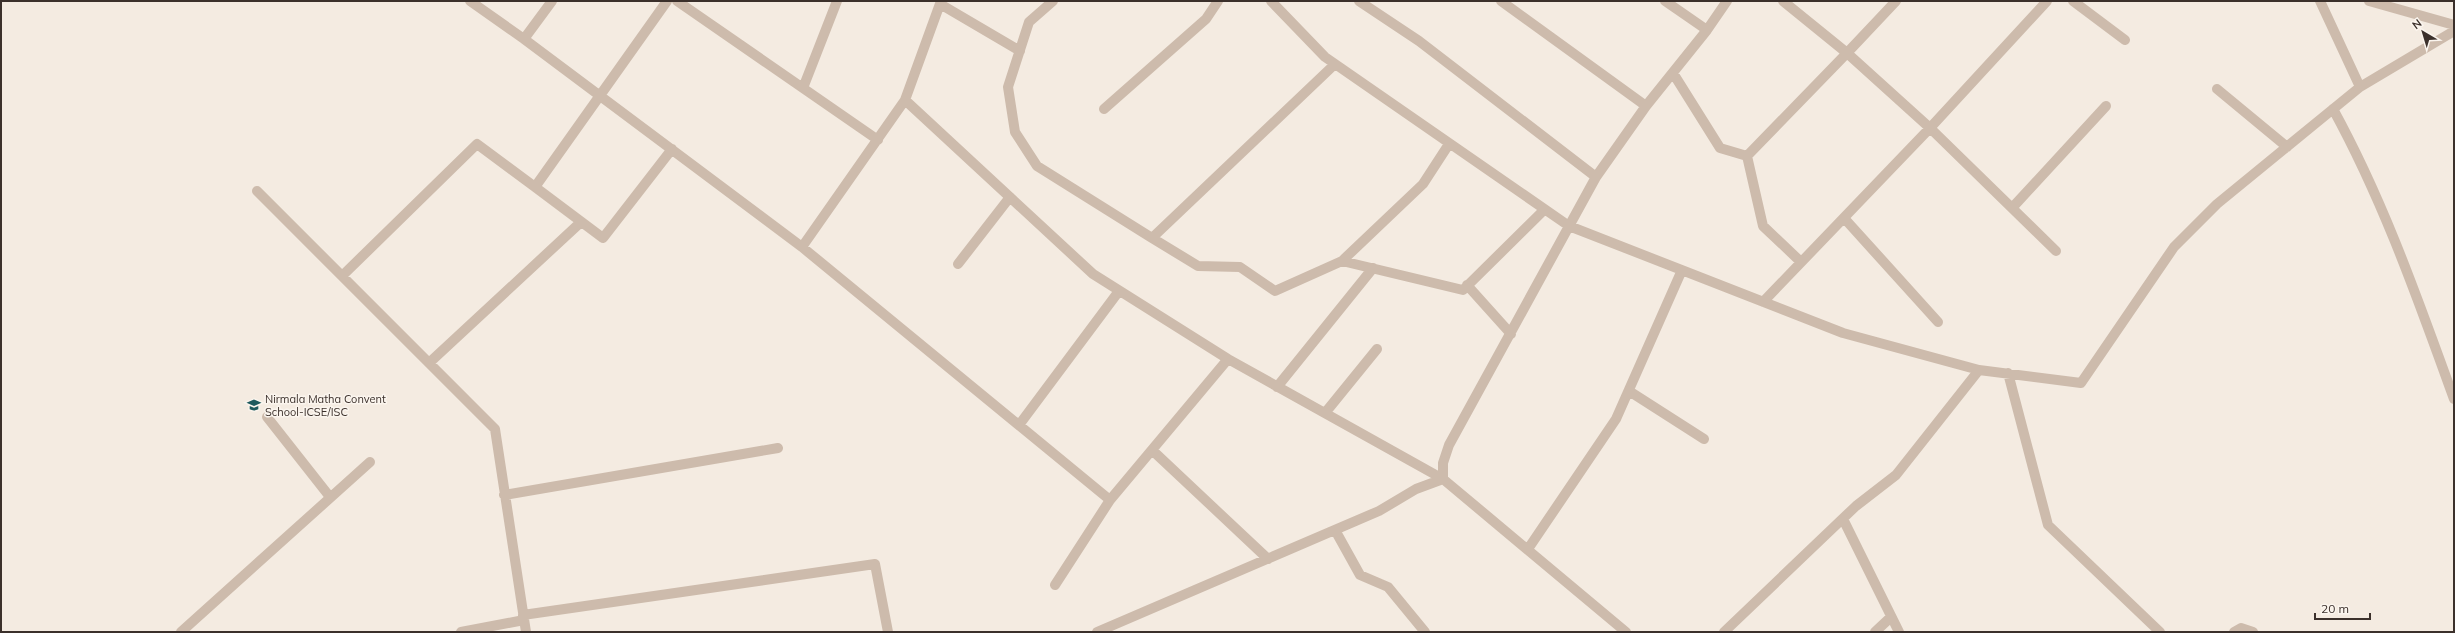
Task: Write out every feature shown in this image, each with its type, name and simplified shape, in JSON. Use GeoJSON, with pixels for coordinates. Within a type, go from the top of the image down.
{"type":"FeatureCollection","features":[{"type":"Feature","properties":{"kind":"street"},"geometry":{"type":"LineString","coordinates":[[470,1],[524,39],[802,247],[1110,500]]}},
{"type":"Feature","properties":{"kind":"street"},"geometry":{"type":"LineString","coordinates":[[524,39],[552,1]]}},
{"type":"Feature","properties":{"kind":"street"},"geometry":{"type":"LineString","coordinates":[[535,187],[667,1]]}},
{"type":"Feature","properties":{"kind":"street"},"geometry":{"type":"LineString","coordinates":[[677,1],[878,140]]}},
{"type":"Feature","properties":{"kind":"street"},"geometry":{"type":"LineString","coordinates":[[803,88],[838,1]]}},
{"type":"Feature","properties":{"kind":"street"},"geometry":{"type":"LineString","coordinates":[[1054,1],[1029,22],[1008,87],[1015,132],[1037,166],[1198,266],[1240,267],[1275,291],[1342,261],[1423,184],[1449,144]]}},
{"type":"Feature","properties":{"kind":"street"},"geometry":{"type":"LineString","coordinates":[[1104,109],[1206,19],[1218,1]]}},
{"type":"Feature","properties":{"kind":"street"},"geometry":{"type":"LineString","coordinates":[[1358,1],[1419,41],[1596,177]]}},
{"type":"Feature","properties":{"kind":"street"},"geometry":{"type":"LineString","coordinates":[[1501,1],[1646,106]]}},
{"type":"Feature","properties":{"kind":"street"},"geometry":{"type":"LineString","coordinates":[[1665,1],[1707,30]]}},
{"type":"Feature","properties":{"kind":"street"},"geometry":{"type":"LineString","coordinates":[[1443,479],[1444,463],[1450,445],[1596,177],[1646,106],[1707,30],[1727,1]]}},
{"type":"Feature","properties":{"kind":"street"},"geometry":{"type":"LineString","coordinates":[[1783,1],[1847,53],[1930,128],[2056,251]]}},
{"type":"Feature","properties":{"kind":"street"},"geometry":{"type":"LineString","coordinates":[[1747,156],[1896,1]]}},
{"type":"Feature","properties":{"kind":"street"},"geometry":{"type":"LineString","coordinates":[[1763,302],[1930,128],[2047,1]]}},
{"type":"Feature","properties":{"kind":"street"},"geometry":{"type":"LineString","coordinates":[[2073,1],[2125,40]]}},
{"type":"Feature","properties":{"kind":"street"},"geometry":{"type":"LineString","coordinates":[[2320,1],[2360,87]]}},
{"type":"Feature","properties":{"kind":"street"},"geometry":{"type":"LineString","coordinates":[[2369,1],[2454,25]]}},
{"type":"Feature","properties":{"kind":"street"},"geometry":{"type":"LineString","coordinates":[[802,247],[905,100],[940,2],[1020,51]]}},
{"type":"Feature","properties":{"kind":"street"},"geometry":{"type":"LineString","coordinates":[[1277,3],[1325,57],[1569,226],[1842,334],[1978,370],[2081,383],[2174,247],[2217,204],[2360,87],[2454,31]]}},
{"type":"Feature","properties":{"kind":"street"},"geometry":{"type":"LineString","coordinates":[[1152,238],[1335,64]]}},
{"type":"Feature","properties":{"kind":"street"},"geometry":{"type":"LineString","coordinates":[[1672,73],[1720,148],[1747,156]]}},
{"type":"Feature","properties":{"kind":"street"},"geometry":{"type":"LineString","coordinates":[[2217,89],[2287,147]]}},
{"type":"Feature","properties":{"kind":"street"},"geometry":{"type":"LineString","coordinates":[[905,100],[1093,274],[1228,359],[1443,479],[1626,632]]}},
{"type":"Feature","properties":{"kind":"street"},"geometry":{"type":"LineString","coordinates":[[2012,208],[2106,106]]}},
{"type":"Feature","properties":{"kind":"street"},"geometry":{"type":"LineString","coordinates":[[2333,109],[2361,160],[2393,234],[2454,400]]}},
{"type":"Feature","properties":{"kind":"street"},"geometry":{"type":"LineString","coordinates":[[342,276],[477,144],[602,238],[672,149]]}},
{"type":"Feature","properties":{"kind":"street"},"geometry":{"type":"LineString","coordinates":[[1747,156],[1763,226],[1801,262]]}},
{"type":"Feature","properties":{"kind":"street"},"geometry":{"type":"LineString","coordinates":[[257,191],[494,429],[526,632]]}},
{"type":"Feature","properties":{"kind":"street"},"geometry":{"type":"LineString","coordinates":[[958,264],[1010,197]]}},
{"type":"Feature","properties":{"kind":"street"},"geometry":{"type":"LineString","coordinates":[[1342,261],[1463,290],[1544,210]]}},
{"type":"Feature","properties":{"kind":"street"},"geometry":{"type":"LineString","coordinates":[[1844,218],[1938,322]]}},
{"type":"Feature","properties":{"kind":"street"},"geometry":{"type":"LineString","coordinates":[[429,364],[582,222]]}},
{"type":"Feature","properties":{"kind":"street"},"geometry":{"type":"LineString","coordinates":[[1277,387],[1373,268]]}},
{"type":"Feature","properties":{"kind":"street"},"geometry":{"type":"LineString","coordinates":[[1528,549],[1616,419],[1682,270]]}},
{"type":"Feature","properties":{"kind":"street"},"geometry":{"type":"LineString","coordinates":[[1468,285],[1511,334]]}},
{"type":"Feature","properties":{"kind":"street"},"geometry":{"type":"LineString","coordinates":[[1019,424],[1119,291]]}},
{"type":"Feature","properties":{"kind":"street"},"geometry":{"type":"LineString","coordinates":[[1325,414],[1377,349]]}},
{"type":"Feature","properties":{"kind":"street"},"geometry":{"type":"LineString","coordinates":[[1055,585],[1110,500],[1228,359]]}},
{"type":"Feature","properties":{"kind":"street"},"geometry":{"type":"LineString","coordinates":[[1724,632],[1843,519],[1896,475],[1978,370]]}},
{"type":"Feature","properties":{"kind":"street"},"geometry":{"type":"LineString","coordinates":[[2008,373],[2048,525],[2160,632]]}},
{"type":"Feature","properties":{"kind":"street"},"geometry":{"type":"LineString","coordinates":[[1629,391],[1704,439]]}},
{"type":"Feature","properties":{"kind":"street"},"geometry":{"type":"LineString","coordinates":[[267,417],[330,497]]}},
{"type":"Feature","properties":{"kind":"street"},"geometry":{"type":"LineString","coordinates":[[504,495],[778,448]]}},
{"type":"Feature","properties":{"kind":"street"},"geometry":{"type":"LineString","coordinates":[[1152,450],[1268,559]]}},
{"type":"Feature","properties":{"kind":"street"},"geometry":{"type":"LineString","coordinates":[[180,632],[370,462]]}},
{"type":"Feature","properties":{"kind":"street"},"geometry":{"type":"LineString","coordinates":[[1097,632],[1379,511],[1416,489],[1443,479]]}},
{"type":"Feature","properties":{"kind":"street"},"geometry":{"type":"LineString","coordinates":[[1843,519],[1899,632]]}},
{"type":"Feature","properties":{"kind":"street"},"geometry":{"type":"LineString","coordinates":[[1335,530],[1360,575],[1388,587],[1425,632]]}},
{"type":"Feature","properties":{"kind":"street"},"geometry":{"type":"LineString","coordinates":[[461,632],[523,617],[875,564],[888,632]]}},
{"type":"Feature","properties":{"kind":"street"},"geometry":{"type":"LineString","coordinates":[[1875,632],[1891,617]]}},
{"type":"Feature","properties":{"kind":"street"},"geometry":{"type":"LineString","coordinates":[[2234,632],[2241,628],[2253,632]]}},
{"type":"Feature","properties":{"kind":"place","name":"Nirmala Matha Convent School-ICSE/ISC"},"geometry":{"type":"Point","coordinates":[254,405]}}]}
